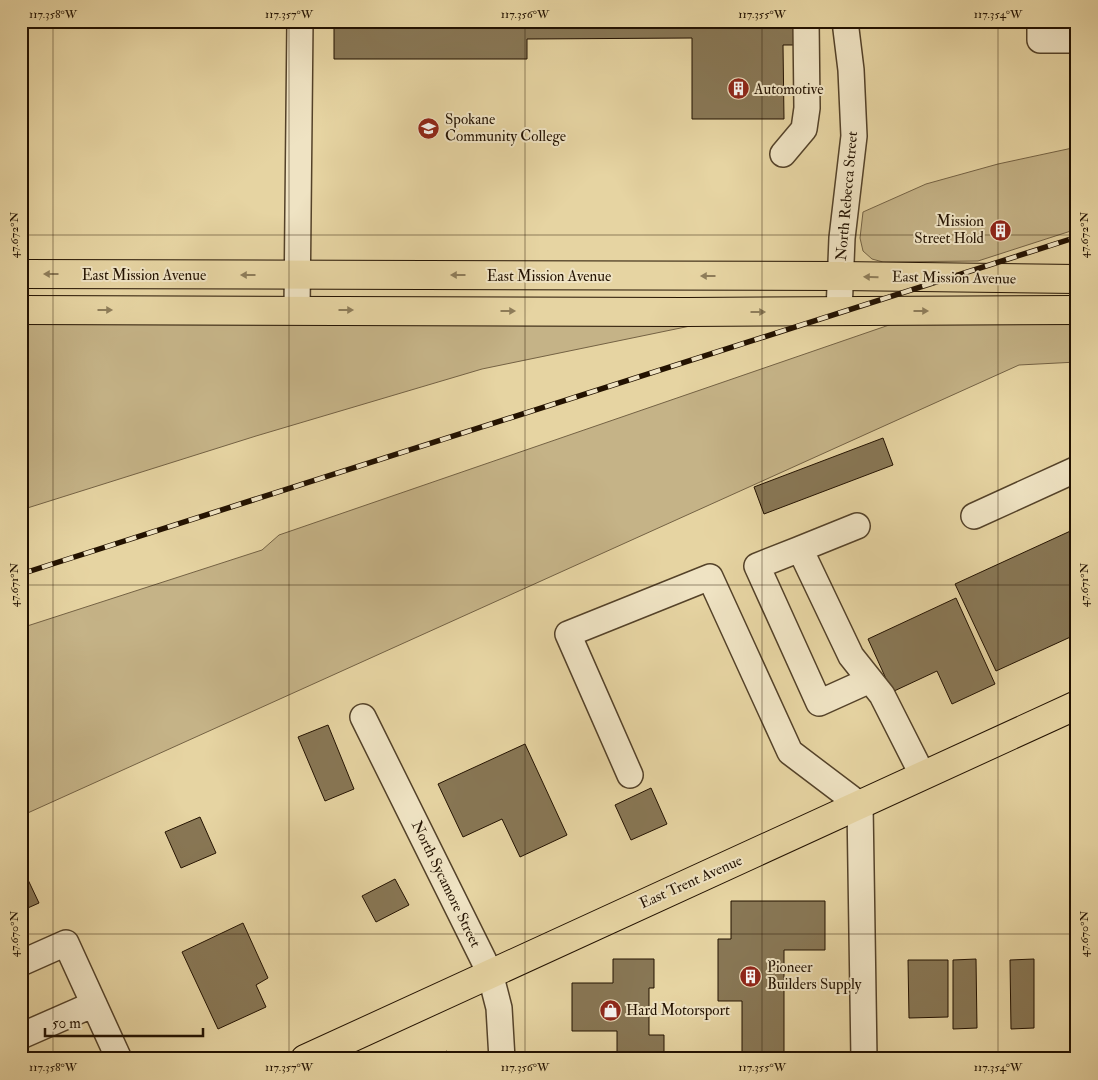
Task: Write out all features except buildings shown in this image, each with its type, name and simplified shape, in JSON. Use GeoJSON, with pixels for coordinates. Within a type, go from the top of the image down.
{"type":"FeatureCollection","features":[{"type":"Feature","properties":{"kind":"main road","name":"East Mission Avenue"},"geometry":{"type":"LineString","coordinates":[[21,274],[840,276],[1077,279]]}},
{"type":"Feature","properties":{"kind":"main road","name":"East Mission Avenue"},"geometry":{"type":"LineString","coordinates":[[21,310],[839,312],[1077,310]]}},
{"type":"Feature","properties":{"kind":"main road","name":"East Trent Avenue"},"geometry":{"type":"LineString","coordinates":[[305,1059],[1077,705]]}},
{"type":"Feature","properties":{"kind":"street"},"geometry":{"type":"LineString","coordinates":[[297,310],[300,21]]}},
{"type":"Feature","properties":{"kind":"street"},"geometry":{"type":"LineString","coordinates":[[784,154],[804,129],[807,108],[806,21]]}},
{"type":"Feature","properties":{"kind":"street","name":"North Rebecca Street"},"geometry":{"type":"LineString","coordinates":[[839,312],[842,238],[854,136],[851,70],[845,21]]}},
{"type":"Feature","properties":{"kind":"street"},"geometry":{"type":"LineString","coordinates":[[1040,21],[1040,40],[1077,40]]}},
{"type":"Feature","properties":{"kind":"street"},"geometry":{"type":"LineString","coordinates":[[974,516],[1077,469]]}},
{"type":"Feature","properties":{"kind":"street"},"geometry":{"type":"LineString","coordinates":[[857,526],[756,566],[819,703],[870,680]]}},
{"type":"Feature","properties":{"kind":"street"},"geometry":{"type":"LineString","coordinates":[[800,549],[851,656],[882,695],[923,776]]}},
{"type":"Feature","properties":{"kind":"street"},"geometry":{"type":"LineString","coordinates":[[630,775],[568,634],[710,578],[790,752],[860,805],[864,1059]]}},
{"type":"Feature","properties":{"kind":"street","name":"North Sycamore Street"},"geometry":{"type":"LineString","coordinates":[[363,717],[490,973],[499,1008],[502,1059]]}},
{"type":"Feature","properties":{"kind":"street"},"geometry":{"type":"LineString","coordinates":[[21,963],[66,943],[119,1059]]}},
{"type":"Feature","properties":{"kind":"street"},"geometry":{"type":"LineString","coordinates":[[21,1036],[94,1004]]}},
{"type":"Feature","properties":{"kind":"shaded area"},"geometry":{"type":"Polygon","coordinates":[[[1077,147],[1077,229],[978,261],[883,262],[872,259],[863,251],[860,238],[863,212],[926,184],[998,164],[1077,147]]]}},
{"type":"Feature","properties":{"kind":"shaded area"},"geometry":{"type":"Polygon","coordinates":[[[21,324],[700,324],[482,369],[256,436],[21,510],[21,324]]]}},
{"type":"Feature","properties":{"kind":"shaded area"},"geometry":{"type":"Polygon","coordinates":[[[892,324],[1077,324],[1077,362],[1019,365],[21,816],[21,628],[262,550],[279,535],[892,324]]]}},
{"type":"Feature","properties":{"kind":"railway"},"geometry":{"type":"LineString","coordinates":[[21,574],[1077,237]]}},
{"type":"Feature","properties":{"kind":"place","name":"Automotive"},"geometry":{"type":"Point","coordinates":[738,89]}},
{"type":"Feature","properties":{"kind":"place","name":"Spokane Community College"},"geometry":{"type":"Point","coordinates":[429,128]}},
{"type":"Feature","properties":{"kind":"place","name":"Mission Street Hold"},"geometry":{"type":"Point","coordinates":[1000,230]}},
{"type":"Feature","properties":{"kind":"place","name":"Pioneer Builders Supply"},"geometry":{"type":"Point","coordinates":[751,976]}},
{"type":"Feature","properties":{"kind":"place","name":"Hard Motorsport"},"geometry":{"type":"Point","coordinates":[610,1010]}}]}
